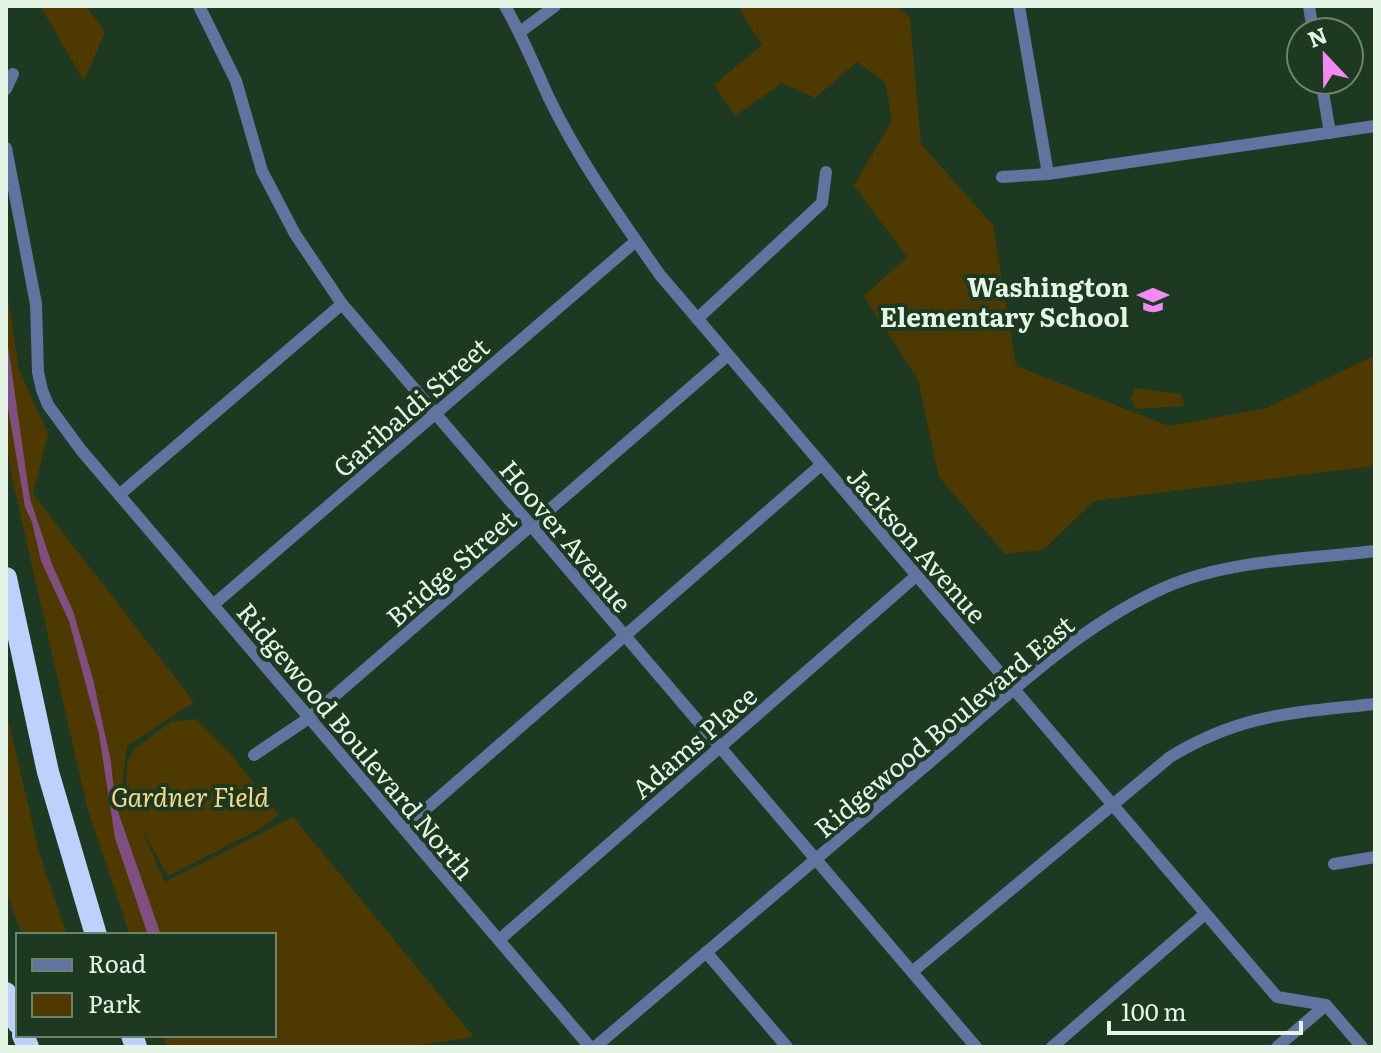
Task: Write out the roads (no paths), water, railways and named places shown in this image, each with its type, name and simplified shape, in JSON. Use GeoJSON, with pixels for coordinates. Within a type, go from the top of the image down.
{"type":"FeatureCollection","features":[{"type":"Feature","properties":{"kind":"highway"},"geometry":{"type":"LineString","coordinates":[[6,578],[48,772],[95,933]]}},
{"type":"Feature","properties":{"kind":"highway"},"geometry":{"type":"LineString","coordinates":[[6,993],[16,1018]]}},
{"type":"Feature","properties":{"kind":"street","name":"Hoover Avenue"},"geometry":{"type":"LineString","coordinates":[[199,6],[236,81],[262,171],[295,234],[342,304],[976,1047]]}},
{"type":"Feature","properties":{"kind":"street","name":"Jackson Avenue"},"geometry":{"type":"LineString","coordinates":[[505,6],[548,95],[585,161],[660,275],[1277,997],[1326,1005]]}},
{"type":"Feature","properties":{"kind":"street"},"geometry":{"type":"LineString","coordinates":[[520,32],[555,6]]}},
{"type":"Feature","properties":{"kind":"street"},"geometry":{"type":"LineString","coordinates":[[1019,6],[1048,174]]}},
{"type":"Feature","properties":{"kind":"street"},"geometry":{"type":"LineString","coordinates":[[6,89],[13,74]]}},
{"type":"Feature","properties":{"kind":"street"},"geometry":{"type":"LineString","coordinates":[[1324,96],[1330,133]]}},
{"type":"Feature","properties":{"kind":"street"},"geometry":{"type":"LineString","coordinates":[[1002,177],[1048,174],[1375,126]]}},
{"type":"Feature","properties":{"kind":"street","name":"Ridgewood Boulevard North"},"geometry":{"type":"LineString","coordinates":[[6,148],[36,304],[38,372],[48,405],[119,495],[592,1047]]}},
{"type":"Feature","properties":{"kind":"street"},"geometry":{"type":"LineString","coordinates":[[697,319],[822,203],[826,172]]}},
{"type":"Feature","properties":{"kind":"street","name":"Garibaldi Street"},"geometry":{"type":"LineString","coordinates":[[213,605],[636,241]]}},
{"type":"Feature","properties":{"kind":"street"},"geometry":{"type":"LineString","coordinates":[[119,495],[342,304]]}},
{"type":"Feature","properties":{"kind":"street","name":"Bridge Street"},"geometry":{"type":"LineString","coordinates":[[254,755],[309,718],[728,355]]}},
{"type":"Feature","properties":{"kind":"street"},"geometry":{"type":"LineString","coordinates":[[404,828],[821,465]]}},
{"type":"Feature","properties":{"kind":"street","name":"Ridgewood Boulevard East"},"geometry":{"type":"LineString","coordinates":[[592,1047],[1014,690],[1090,631],[1129,606],[1171,585],[1214,571],[1375,551]]}},
{"type":"Feature","properties":{"kind":"street","name":"Adams Place"},"geometry":{"type":"LineString","coordinates":[[499,940],[916,576]]}},
{"type":"Feature","properties":{"kind":"street"},"geometry":{"type":"LineString","coordinates":[[912,972],[1170,757],[1220,730],[1275,715],[1375,704]]}},
{"type":"Feature","properties":{"kind":"street"},"geometry":{"type":"LineString","coordinates":[[1334,864],[1375,857]]}},
{"type":"Feature","properties":{"kind":"street"},"geometry":{"type":"LineString","coordinates":[[1052,1047],[1205,914]]}},
{"type":"Feature","properties":{"kind":"street"},"geometry":{"type":"LineString","coordinates":[[706,952],[787,1047]]}},
{"type":"Feature","properties":{"kind":"street"},"geometry":{"type":"LineString","coordinates":[[1277,1047],[1326,1005],[1362,1047]]}},
{"type":"Feature","properties":{"kind":"place","name":"Washington Elementary School"},"geometry":{"type":"Point","coordinates":[1153,300]}},
{"type":"Feature","properties":{"kind":"park label","name":"Gardner Field"},"geometry":{"type":"Point","coordinates":[190,795]}}]}
